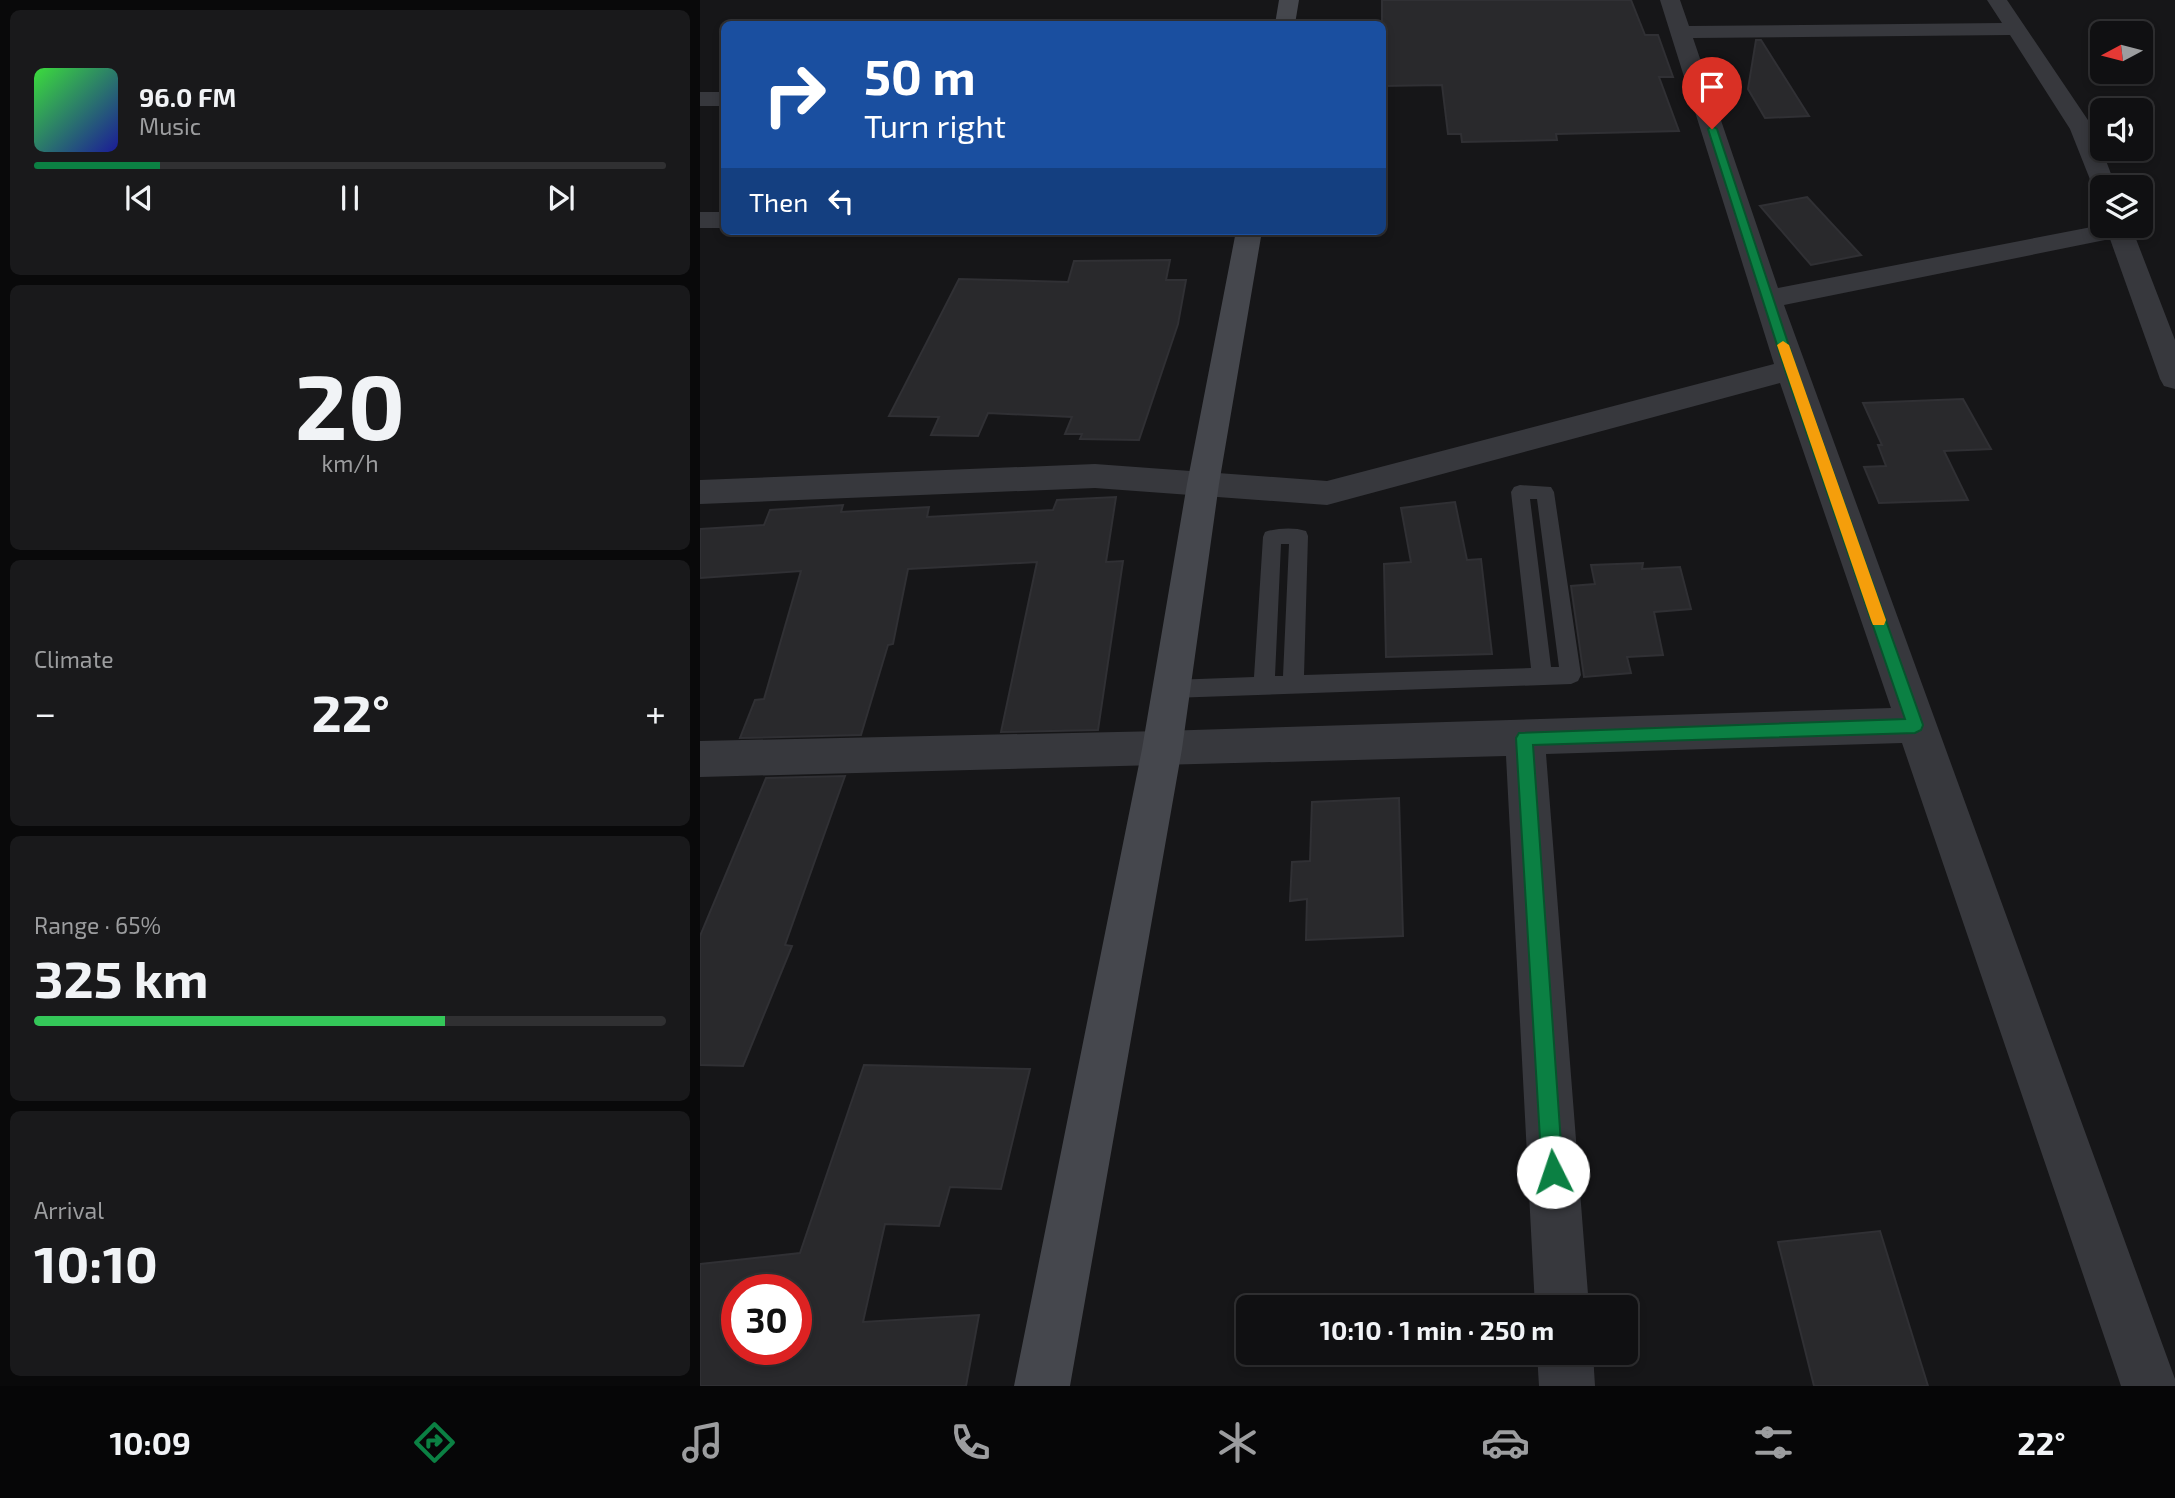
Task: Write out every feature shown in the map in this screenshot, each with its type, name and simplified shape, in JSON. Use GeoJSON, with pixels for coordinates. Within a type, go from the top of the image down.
{"type":"FeatureCollection","features":[{"type":"Feature","properties":{"kind":"street"},"geometry":{"type":"LineString","coordinates":[[1286,21],[1289,0]]}},
{"type":"Feature","properties":{"kind":"street"},"geometry":{"type":"LineString","coordinates":[[1997,0],[2081,129],[2099,175]]}},
{"type":"Feature","properties":{"kind":"street"},"geometry":{"type":"LineString","coordinates":[[2017,29],[1675,16],[1791,370],[2149,1386]]}},
{"type":"Feature","properties":{"kind":"street"},"geometry":{"type":"LineString","coordinates":[[700,99],[721,99]]}},
{"type":"Feature","properties":{"kind":"street"},"geometry":{"type":"LineString","coordinates":[[700,220],[721,220]]}},
{"type":"Feature","properties":{"kind":"street"},"geometry":{"type":"LineString","coordinates":[[1768,299],[2090,233]]}},
{"type":"Feature","properties":{"kind":"street"},"geometry":{"type":"LineString","coordinates":[[1042,1386],[1162,749],[1203,484],[1248,235]]}},
{"type":"Feature","properties":{"kind":"street"},"geometry":{"type":"LineString","coordinates":[[2122,238],[2175,379]]}},
{"type":"Feature","properties":{"kind":"street"},"geometry":{"type":"LineString","coordinates":[[700,492],[1095,476],[1327,493],[1791,370]]}},
{"type":"Feature","properties":{"kind":"street"},"geometry":{"type":"LineString","coordinates":[[700,759],[1162,749],[1915,725]]}},
{"type":"Feature","properties":{"kind":"street"},"geometry":{"type":"LineString","coordinates":[[1525,738],[1561,1295]]}},
{"type":"Feature","properties":{"kind":"street"},"geometry":{"type":"LineString","coordinates":[[1565,1365],[1567,1386]]}},
{"type":"Feature","properties":{"kind":"lane"},"geometry":{"type":"LineString","coordinates":[[1171,689],[1571,675],[1545,492],[1520,492],[1542,676]]}},
{"type":"Feature","properties":{"kind":"lane"},"geometry":{"type":"LineString","coordinates":[[1264,686],[1272,537],[1299,536],[1293,684]]}},
{"type":"Feature","properties":{"kind":"building"},"geometry":{"type":"Polygon","coordinates":[[[1382,0],[1631,0],[1645,35],[1658,35],[1673,77],[1659,77],[1679,131],[1556,134],[1557,140],[1462,142],[1461,134],[1448,134],[1442,85],[1386,86],[1386,21],[1382,21],[1382,0]]]}},
{"type":"Feature","properties":{"kind":"building"},"geometry":{"type":"Polygon","coordinates":[[[1756,40],[1761,40],[1809,116],[1765,118],[1748,89],[1756,40]]]}},
{"type":"Feature","properties":{"kind":"building"},"geometry":{"type":"Polygon","coordinates":[[[1807,197],[1861,255],[1811,265],[1760,206],[1807,197]]]}},
{"type":"Feature","properties":{"kind":"building"},"geometry":{"type":"Polygon","coordinates":[[[1170,260],[1166,280],[1186,280],[1178,324],[1139,440],[1080,439],[1082,434],[1065,434],[1072,417],[988,413],[978,436],[931,435],[939,417],[889,416],[959,279],[1068,282],[1074,261],[1170,260]]]}},
{"type":"Feature","properties":{"kind":"building"},"geometry":{"type":"Polygon","coordinates":[[[1963,399],[1991,449],[1944,451],[1968,500],[1879,503],[1864,467],[1886,466],[1878,445],[1882,445],[1863,403],[1963,399]]]}},
{"type":"Feature","properties":{"kind":"building"},"geometry":{"type":"Polygon","coordinates":[[[1116,497],[1106,562],[1123,561],[1098,730],[1001,732],[1037,562],[908,569],[893,644],[888,645],[861,735],[740,738],[755,700],[764,699],[801,571],[700,578],[700,529],[764,525],[770,510],[843,505],[841,512],[929,507],[927,517],[1053,510],[1057,500],[1116,497]]]}},
{"type":"Feature","properties":{"kind":"building"},"geometry":{"type":"Polygon","coordinates":[[[1455,502],[1467,560],[1481,559],[1492,654],[1386,657],[1384,564],[1411,562],[1401,508],[1455,502]]]}},
{"type":"Feature","properties":{"kind":"building"},"geometry":{"type":"Polygon","coordinates":[[[1643,563],[1642,569],[1680,567],[1691,609],[1654,612],[1663,655],[1627,657],[1631,673],[1584,677],[1571,586],[1595,584],[1591,565],[1643,563]]]}},
{"type":"Feature","properties":{"kind":"building"},"geometry":{"type":"Polygon","coordinates":[[[845,776],[785,945],[792,946],[743,1066],[700,1065],[700,936],[766,778],[845,776]]]}},
{"type":"Feature","properties":{"kind":"building"},"geometry":{"type":"Polygon","coordinates":[[[1399,798],[1403,936],[1306,940],[1307,899],[1290,901],[1292,862],[1310,861],[1312,802],[1399,798]]]}},
{"type":"Feature","properties":{"kind":"building"},"geometry":{"type":"Polygon","coordinates":[[[864,1065],[1030,1069],[1001,1189],[950,1187],[939,1226],[885,1224],[863,1322],[979,1315],[966,1386],[700,1386],[700,1264],[800,1253],[864,1065]]]}},
{"type":"Feature","properties":{"kind":"building"},"geometry":{"type":"Polygon","coordinates":[[[1880,1231],[1928,1386],[1814,1386],[1778,1242],[1880,1231]]]}},
{"type":"Feature","properties":{"kind":"slow traffic"},"geometry":{"type":"LineString","coordinates":[[1783,345],[1878,620]]}},
{"type":"Feature","properties":{"kind":"route"},"geometry":{"type":"LineString","coordinates":[[1553,1172],[1525,738],[1915,725],[1791,370],[1712,129]]}}]}
